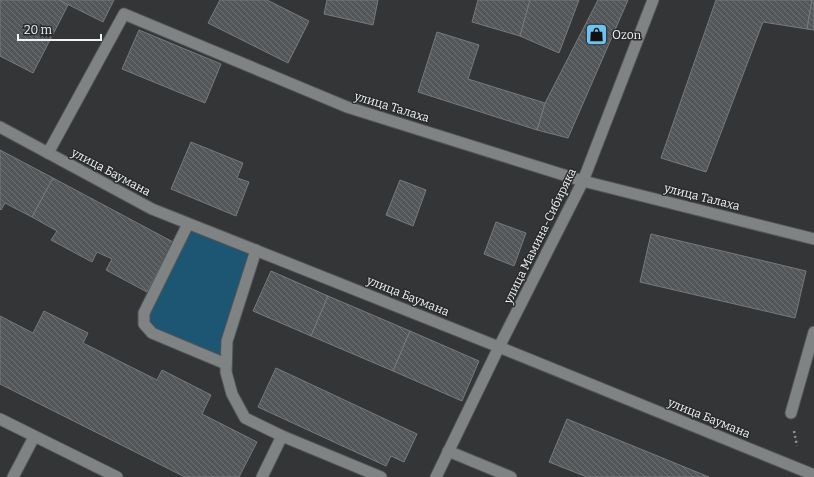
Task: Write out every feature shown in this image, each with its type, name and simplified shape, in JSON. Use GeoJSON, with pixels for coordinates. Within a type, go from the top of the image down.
{"type":"FeatureCollection","features":[{"type":"Feature","properties":{"kind":"street","name":"улица Мамина-Сибиряка"},"geometry":{"type":"LineString","coordinates":[[436,477],[499,347],[583,180],[653,0]]}},
{"type":"Feature","properties":{"kind":"street","name":"улица Талаха"},"geometry":{"type":"LineString","coordinates":[[48,153],[124,14],[347,107],[583,180],[814,239]]}},
{"type":"Feature","properties":{"kind":"street","name":"улица Баумана"},"geometry":{"type":"LineString","coordinates":[[0,127],[152,209],[499,347],[814,475]]}},
{"type":"Feature","properties":{"kind":"street"},"geometry":{"type":"LineString","coordinates":[[188,224],[144,313],[144,324],[152,333],[226,364]]}},
{"type":"Feature","properties":{"kind":"street"},"geometry":{"type":"LineString","coordinates":[[256,250],[227,341],[226,372],[232,394],[245,418],[282,436],[381,477]]}},
{"type":"Feature","properties":{"kind":"street"},"geometry":{"type":"LineString","coordinates":[[791,413],[814,332]]}},
{"type":"Feature","properties":{"kind":"street"},"geometry":{"type":"LineString","coordinates":[[0,420],[117,477]]}},
{"type":"Feature","properties":{"kind":"street"},"geometry":{"type":"LineString","coordinates":[[262,477],[282,436]]}},
{"type":"Feature","properties":{"kind":"street"},"geometry":{"type":"LineString","coordinates":[[13,477],[34,437]]}},
{"type":"Feature","properties":{"kind":"street"},"geometry":{"type":"LineString","coordinates":[[448,451],[511,477]]}},
{"type":"Feature","properties":{"kind":"path"},"geometry":{"type":"LineString","coordinates":[[791,413],[800,469]]}},
{"type":"Feature","properties":{"kind":"shaded area"},"geometry":{"type":"Polygon","coordinates":[[[188,224],[256,250],[226,364],[152,333],[144,313],[188,224]]]}},
{"type":"Feature","properties":{"kind":"building"},"geometry":{"type":"Polygon","coordinates":[[[0,0],[59,0],[68,5],[33,73],[0,56],[0,0]]]}},
{"type":"Feature","properties":{"kind":"building"},"geometry":{"type":"Polygon","coordinates":[[[59,0],[114,0],[103,22],[59,0]]]}},
{"type":"Feature","properties":{"kind":"building"},"geometry":{"type":"Polygon","coordinates":[[[220,0],[267,0],[309,21],[288,63],[208,23],[220,0]]]}},
{"type":"Feature","properties":{"kind":"building"},"geometry":{"type":"Polygon","coordinates":[[[327,0],[378,0],[373,25],[324,14],[327,0]]]}},
{"type":"Feature","properties":{"kind":"building"},"geometry":{"type":"Polygon","coordinates":[[[478,0],[530,0],[520,36],[472,22],[478,0]]]}},
{"type":"Feature","properties":{"kind":"building"},"geometry":{"type":"Polygon","coordinates":[[[530,0],[579,0],[559,53],[520,36],[530,0]]]}},
{"type":"Feature","properties":{"kind":"building"},"geometry":{"type":"Polygon","coordinates":[[[598,0],[628,0],[568,138],[537,130],[545,103],[598,0]]]}},
{"type":"Feature","properties":{"kind":"building"},"geometry":{"type":"Polygon","coordinates":[[[716,0],[812,0],[807,29],[763,22],[706,172],[661,158],[716,0]]]}},
{"type":"Feature","properties":{"kind":"building"},"geometry":{"type":"Polygon","coordinates":[[[812,0],[814,0],[814,30],[807,29],[812,0]]]}},
{"type":"Feature","properties":{"kind":"building"},"geometry":{"type":"Polygon","coordinates":[[[139,30],[221,64],[205,103],[122,69],[139,30]]]}},
{"type":"Feature","properties":{"kind":"building"},"geometry":{"type":"Polygon","coordinates":[[[437,32],[479,45],[468,79],[545,103],[537,130],[418,92],[437,32]]]}},
{"type":"Feature","properties":{"kind":"building"},"geometry":{"type":"Polygon","coordinates":[[[191,142],[243,163],[237,178],[249,182],[236,216],[171,189],[191,142]]]}},
{"type":"Feature","properties":{"kind":"building"},"geometry":{"type":"Polygon","coordinates":[[[0,150],[53,178],[32,217],[5,203],[1,210],[0,209],[0,150]]]}},
{"type":"Feature","properties":{"kind":"building"},"geometry":{"type":"Polygon","coordinates":[[[53,178],[173,242],[147,292],[106,270],[112,259],[97,252],[92,262],[51,240],[57,231],[32,217],[53,178]]]}},
{"type":"Feature","properties":{"kind":"building"},"geometry":{"type":"Polygon","coordinates":[[[400,180],[426,190],[413,226],[386,215],[400,180]]]}},
{"type":"Feature","properties":{"kind":"building"},"geometry":{"type":"Polygon","coordinates":[[[496,222],[526,233],[514,266],[484,254],[496,222]]]}},
{"type":"Feature","properties":{"kind":"building"},"geometry":{"type":"Polygon","coordinates":[[[651,234],[806,271],[795,318],[640,282],[651,234]]]}},
{"type":"Feature","properties":{"kind":"building"},"geometry":{"type":"Polygon","coordinates":[[[271,271],[328,296],[311,336],[253,311],[271,271]]]}},
{"type":"Feature","properties":{"kind":"building"},"geometry":{"type":"Polygon","coordinates":[[[328,296],[410,331],[393,371],[311,336],[328,296]]]}},
{"type":"Feature","properties":{"kind":"building"},"geometry":{"type":"Polygon","coordinates":[[[44,311],[88,333],[83,343],[157,380],[162,370],[211,395],[202,414],[257,442],[239,477],[185,477],[0,384],[0,316],[33,333],[44,311]]]}},
{"type":"Feature","properties":{"kind":"building"},"geometry":{"type":"Polygon","coordinates":[[[410,331],[479,361],[462,401],[393,371],[410,331]]]}},
{"type":"Feature","properties":{"kind":"building"},"geometry":{"type":"Polygon","coordinates":[[[276,368],[417,434],[404,462],[391,456],[386,466],[258,407],[276,368]]]}},
{"type":"Feature","properties":{"kind":"building"},"geometry":{"type":"Polygon","coordinates":[[[567,419],[709,477],[587,477],[549,462],[567,419]]]}},
{"type":"Feature","properties":{"kind":"place","name":"Ozon"},"geometry":{"type":"Point","coordinates":[597,35]}}]}
